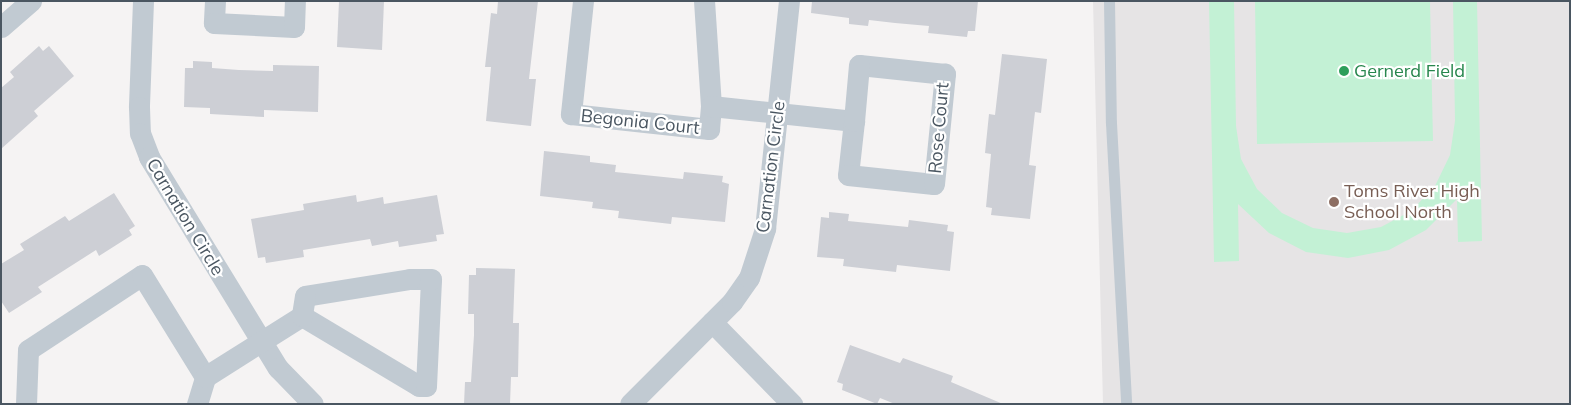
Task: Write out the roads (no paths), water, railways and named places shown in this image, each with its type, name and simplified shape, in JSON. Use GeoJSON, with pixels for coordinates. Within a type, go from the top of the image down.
{"type":"FeatureCollection","features":[{"type":"Feature","properties":{"kind":"street"},"geometry":{"type":"LineString","coordinates":[[1,28],[31,1]]}},
{"type":"Feature","properties":{"kind":"street","name":"Carnation Circle"},"geometry":{"type":"LineString","coordinates":[[143,1],[139,107],[140,133],[149,157],[278,368],[313,404]]}},
{"type":"Feature","properties":{"kind":"street"},"geometry":{"type":"LineString","coordinates":[[215,1],[214,23],[294,26],[295,1]]}},
{"type":"Feature","properties":{"kind":"street","name":"Begonia Court"},"geometry":{"type":"LineString","coordinates":[[583,1],[571,114],[709,129],[712,106],[704,1]]}},
{"type":"Feature","properties":{"kind":"street","name":"Carnation Circle"},"geometry":{"type":"LineString","coordinates":[[630,404],[732,302],[749,278],[765,229],[789,1]]}},
{"type":"Feature","properties":{"kind":"street","name":"Rose Court"},"geometry":{"type":"LineString","coordinates":[[859,65],[945,74],[934,184],[848,175],[854,121],[859,65]]}},
{"type":"Feature","properties":{"kind":"street","name":"Begonia Court"},"geometry":{"type":"LineString","coordinates":[[712,106],[777,113]]}},
{"type":"Feature","properties":{"kind":"street"},"geometry":{"type":"LineString","coordinates":[[777,113],[854,121]]}},
{"type":"Feature","properties":{"kind":"street"},"geometry":{"type":"LineString","coordinates":[[26,404],[28,350],[142,275],[205,377]]}},
{"type":"Feature","properties":{"kind":"street"},"geometry":{"type":"LineString","coordinates":[[197,404],[205,377],[302,316],[305,296],[410,279],[431,279],[426,386],[419,386],[302,316]]}},
{"type":"Feature","properties":{"kind":"street"},"geometry":{"type":"LineString","coordinates":[[712,322],[792,404]]}},
{"type":"Feature","properties":{"kind":"lane"},"geometry":{"type":"LineString","coordinates":[[1109,1],[1111,123],[1126,404]]}},
{"type":"Feature","properties":{"kind":"place","name":"Gernerd Field"},"geometry":{"type":"Point","coordinates":[1344,71]}},
{"type":"Feature","properties":{"kind":"place","name":"Toms River High School North"},"geometry":{"type":"Point","coordinates":[1334,202]}}]}
